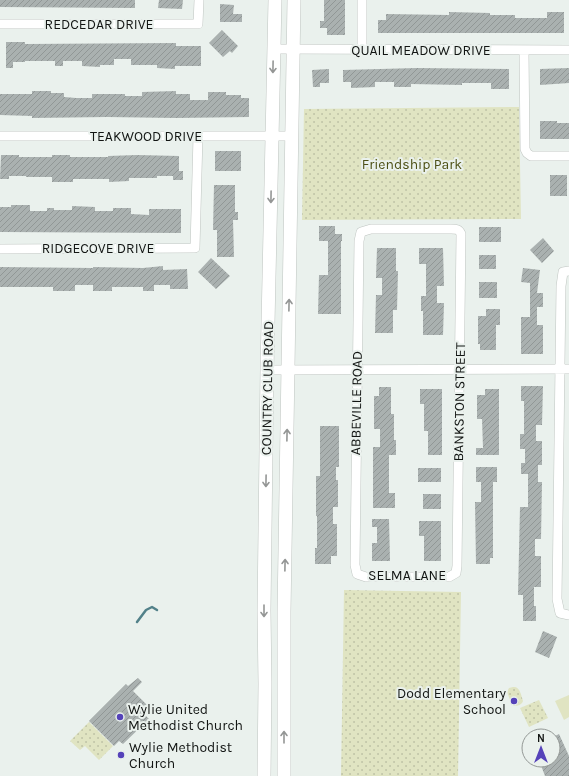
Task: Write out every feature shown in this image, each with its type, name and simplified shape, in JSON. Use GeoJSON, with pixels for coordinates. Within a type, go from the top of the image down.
{"type":"FeatureCollection","features":[{"type":"Feature","properties":{"kind":"main road","name":"COUNTRY CLUB ROAD"},"geometry":{"type":"LineString","coordinates":[[264,776],[264,610],[267,370],[275,0]]}},
{"type":"Feature","properties":{"kind":"main road","name":"COUNTRY CLUB ROAD"},"geometry":{"type":"LineString","coordinates":[[284,776],[284,612],[294,0]]}},
{"type":"Feature","properties":{"kind":"main road"},"geometry":{"type":"LineString","coordinates":[[265,660],[285,660]]}},
{"type":"Feature","properties":{"kind":"street","name":"REDCEDAR DRIVE"},"geometry":{"type":"LineString","coordinates":[[0,24],[198,24],[199,0]]}},
{"type":"Feature","properties":{"kind":"street"},"geometry":{"type":"LineString","coordinates":[[362,0],[362,50]]}},
{"type":"Feature","properties":{"kind":"street","name":"QUAIL MEADOW DRIVE"},"geometry":{"type":"LineString","coordinates":[[274,49],[569,50]]}},
{"type":"Feature","properties":{"kind":"street"},"geometry":{"type":"LineString","coordinates":[[524,50],[524,144],[527,153],[531,156],[569,156]]}},
{"type":"Feature","properties":{"kind":"street","name":"TEAKWOOD DRIVE"},"geometry":{"type":"LineString","coordinates":[[0,136],[292,136]]}},
{"type":"Feature","properties":{"kind":"street","name":"RIDGECOVE DRIVE"},"geometry":{"type":"LineString","coordinates":[[0,249],[196,248],[198,136]]}},
{"type":"Feature","properties":{"kind":"street","name":"BANKSTON STREET"},"geometry":{"type":"LineString","coordinates":[[361,232],[371,229],[451,229],[460,231],[462,238],[456,573]]}},
{"type":"Feature","properties":{"kind":"street","name":"ABBEVILLE ROAD"},"geometry":{"type":"LineString","coordinates":[[357,574],[355,565],[357,370],[359,241],[361,232]]}},
{"type":"Feature","properties":{"kind":"street"},"geometry":{"type":"LineString","coordinates":[[564,614],[557,599],[565,369],[560,286],[566,271]]}},
{"type":"Feature","properties":{"kind":"street"},"geometry":{"type":"LineString","coordinates":[[267,370],[565,369]]}},
{"type":"Feature","properties":{"kind":"street","name":"SELMA LANE"},"geometry":{"type":"LineString","coordinates":[[357,574],[366,577],[450,577],[456,573]]}},
{"type":"Feature","properties":{"kind":"green space","name":"Friendship Park"},"geometry":{"type":"Polygon","coordinates":[[[519,107],[521,219],[302,220],[304,109],[519,107]]]}},
{"type":"Feature","properties":{"kind":"green space"},"geometry":{"type":"Polygon","coordinates":[[[344,590],[461,592],[458,776],[341,776],[344,590]]]}},
{"type":"Feature","properties":{"kind":"green space"},"geometry":{"type":"Polygon","coordinates":[[[513,687],[519,689],[523,701],[521,704],[515,706],[512,705],[507,692],[509,688],[513,687]]]}},
{"type":"Feature","properties":{"kind":"green space"},"geometry":{"type":"Polygon","coordinates":[[[569,695],[569,717],[564,720],[555,701],[569,695]]]}},
{"type":"Feature","properties":{"kind":"green space"},"geometry":{"type":"Polygon","coordinates":[[[539,700],[548,718],[529,727],[520,708],[539,700]]]}},
{"type":"Feature","properties":{"kind":"green space"},"geometry":{"type":"Polygon","coordinates":[[[89,722],[113,746],[99,760],[85,746],[80,750],[70,741],[89,722]]]}},
{"type":"Feature","properties":{"kind":"building"},"geometry":{"type":"Polygon","coordinates":[[[0,0],[135,0],[135,8],[0,7],[0,0]]]}},
{"type":"Feature","properties":{"kind":"building"},"geometry":{"type":"Polygon","coordinates":[[[159,0],[183,0],[182,9],[158,8],[159,0]]]}},
{"type":"Feature","properties":{"kind":"building"},"geometry":{"type":"Polygon","coordinates":[[[324,0],[345,0],[345,35],[327,35],[327,28],[320,28],[320,21],[324,21],[324,0]]]}},
{"type":"Feature","properties":{"kind":"building"},"geometry":{"type":"Polygon","coordinates":[[[220,4],[234,5],[233,14],[242,14],[242,22],[220,22],[220,4]]]}},
{"type":"Feature","properties":{"kind":"building"},"geometry":{"type":"Polygon","coordinates":[[[449,12],[515,15],[515,18],[547,18],[547,12],[564,12],[564,33],[378,33],[378,20],[386,20],[386,14],[449,15],[449,12]]]}},
{"type":"Feature","properties":{"kind":"building"},"geometry":{"type":"Polygon","coordinates":[[[222,30],[238,46],[232,53],[230,51],[223,57],[209,43],[222,30]]]}},
{"type":"Feature","properties":{"kind":"building"},"geometry":{"type":"Polygon","coordinates":[[[6,42],[25,42],[25,44],[176,43],[176,46],[201,46],[201,66],[175,66],[175,69],[157,68],[157,65],[131,65],[131,59],[114,59],[114,65],[100,65],[100,67],[82,66],[82,61],[63,61],[63,66],[55,66],[55,61],[25,61],[13,62],[13,68],[6,68],[6,42]]]}},
{"type":"Feature","properties":{"kind":"building"},"geometry":{"type":"Polygon","coordinates":[[[417,68],[509,69],[509,89],[491,89],[491,83],[462,83],[462,85],[411,84],[411,87],[394,87],[394,82],[375,82],[375,87],[351,88],[351,82],[343,82],[343,70],[417,68]]]}},
{"type":"Feature","properties":{"kind":"building"},"geometry":{"type":"Polygon","coordinates":[[[569,68],[569,83],[540,85],[540,69],[569,68]]]}},
{"type":"Feature","properties":{"kind":"building"},"geometry":{"type":"Polygon","coordinates":[[[329,69],[329,83],[320,83],[320,87],[313,87],[312,70],[329,69]]]}},
{"type":"Feature","properties":{"kind":"building"},"geometry":{"type":"Polygon","coordinates":[[[32,91],[64,93],[64,97],[92,98],[92,94],[125,94],[125,96],[142,96],[142,92],[176,91],[176,94],[190,94],[190,100],[208,100],[208,92],[226,92],[226,95],[241,95],[241,98],[249,98],[249,117],[32,118],[32,116],[0,115],[0,94],[32,94],[32,91]]]}},
{"type":"Feature","properties":{"kind":"building"},"geometry":{"type":"Polygon","coordinates":[[[540,121],[569,123],[569,139],[540,139],[540,121]]]}},
{"type":"Feature","properties":{"kind":"building"},"geometry":{"type":"Polygon","coordinates":[[[215,151],[241,151],[241,171],[215,171],[215,151]]]}},
{"type":"Feature","properties":{"kind":"building"},"geometry":{"type":"Polygon","coordinates":[[[1,155],[19,155],[19,157],[52,157],[52,155],[70,155],[70,157],[137,155],[179,156],[179,171],[183,171],[183,180],[173,180],[173,176],[157,176],[157,178],[129,178],[129,181],[109,182],[109,179],[73,179],[73,182],[52,182],[52,177],[26,176],[9,176],[9,179],[0,179],[1,155]]]}},
{"type":"Feature","properties":{"kind":"building"},"geometry":{"type":"Polygon","coordinates":[[[550,175],[567,175],[567,196],[550,196],[550,175]]]}},
{"type":"Feature","properties":{"kind":"building"},"geometry":{"type":"Polygon","coordinates":[[[214,185],[235,185],[235,212],[238,212],[238,220],[233,220],[234,257],[217,257],[217,230],[213,230],[214,185]]]}},
{"type":"Feature","properties":{"kind":"building"},"geometry":{"type":"Polygon","coordinates":[[[11,205],[30,205],[30,211],[47,211],[47,208],[54,208],[54,210],[72,210],[72,206],[95,207],[95,211],[113,211],[113,208],[131,208],[131,214],[149,215],[149,209],[181,209],[181,233],[0,232],[0,207],[11,207],[11,205]]]}},
{"type":"Feature","properties":{"kind":"building"},"geometry":{"type":"Polygon","coordinates":[[[319,226],[335,226],[335,234],[342,234],[341,314],[318,314],[319,275],[328,275],[328,241],[319,241],[319,226]]]}},
{"type":"Feature","properties":{"kind":"building"},"geometry":{"type":"Polygon","coordinates":[[[479,227],[501,227],[501,242],[479,242],[479,227]]]}},
{"type":"Feature","properties":{"kind":"building"},"geometry":{"type":"Polygon","coordinates":[[[543,238],[554,251],[542,263],[530,250],[543,238]]]}},
{"type":"Feature","properties":{"kind":"building"},"geometry":{"type":"Polygon","coordinates":[[[377,248],[396,248],[396,271],[398,271],[397,310],[393,310],[393,333],[375,333],[376,295],[382,295],[382,278],[376,278],[377,248]]]}},
{"type":"Feature","properties":{"kind":"building"},"geometry":{"type":"Polygon","coordinates":[[[419,248],[443,248],[444,286],[437,286],[437,303],[444,303],[443,335],[423,335],[423,311],[421,311],[421,296],[426,296],[426,264],[419,264],[419,248]]]}},
{"type":"Feature","properties":{"kind":"building"},"geometry":{"type":"Polygon","coordinates":[[[479,255],[496,255],[496,269],[479,269],[479,255]]]}},
{"type":"Feature","properties":{"kind":"building"},"geometry":{"type":"Polygon","coordinates":[[[211,258],[230,276],[216,289],[198,272],[211,258]]]}},
{"type":"Feature","properties":{"kind":"building"},"geometry":{"type":"Polygon","coordinates":[[[163,266],[163,270],[187,269],[188,289],[170,289],[170,285],[154,285],[154,291],[143,291],[143,287],[112,287],[112,291],[93,291],[93,285],[75,285],[75,291],[53,291],[53,287],[0,287],[0,267],[143,268],[163,266]]]}},
{"type":"Feature","properties":{"kind":"building"},"geometry":{"type":"Polygon","coordinates":[[[523,268],[540,270],[537,293],[543,293],[543,307],[537,307],[537,325],[543,325],[543,354],[521,354],[521,317],[530,317],[530,283],[521,282],[523,268]]]}},
{"type":"Feature","properties":{"kind":"building"},"geometry":{"type":"Polygon","coordinates":[[[479,282],[497,282],[497,298],[479,298],[479,282]]]}},
{"type":"Feature","properties":{"kind":"building"},"geometry":{"type":"Polygon","coordinates":[[[486,309],[500,309],[500,325],[496,325],[496,350],[480,350],[480,344],[478,344],[478,316],[486,316],[486,309]]]}},
{"type":"Feature","properties":{"kind":"building"},"geometry":{"type":"Polygon","coordinates":[[[521,386],[543,386],[542,425],[536,425],[536,441],[542,441],[542,465],[538,465],[538,482],[542,482],[541,539],[535,539],[535,556],[541,556],[541,587],[534,587],[536,621],[523,621],[523,595],[518,595],[520,507],[528,507],[528,474],[521,474],[521,463],[525,463],[525,449],[520,449],[520,434],[524,434],[524,401],[521,401],[521,386]]]}},
{"type":"Feature","properties":{"kind":"building"},"geometry":{"type":"Polygon","coordinates":[[[379,387],[391,387],[391,414],[394,414],[394,440],[396,440],[396,455],[389,455],[389,493],[395,493],[395,508],[373,508],[373,447],[380,447],[380,429],[374,429],[374,396],[379,396],[379,387]]]}},
{"type":"Feature","properties":{"kind":"building"},"geometry":{"type":"Polygon","coordinates":[[[420,389],[442,389],[442,455],[428,455],[428,431],[424,431],[424,404],[420,404],[420,389]]]}},
{"type":"Feature","properties":{"kind":"building"},"geometry":{"type":"Polygon","coordinates":[[[485,389],[499,389],[499,455],[476,455],[476,448],[483,448],[482,419],[477,419],[477,395],[485,395],[485,389]]]}},
{"type":"Feature","properties":{"kind":"building"},"geometry":{"type":"Polygon","coordinates":[[[320,426],[339,426],[339,467],[336,467],[336,480],[338,480],[338,507],[333,507],[333,524],[337,524],[337,556],[331,556],[331,564],[315,564],[315,548],[317,548],[316,476],[320,476],[320,426]]]}},
{"type":"Feature","properties":{"kind":"building"},"geometry":{"type":"Polygon","coordinates":[[[476,467],[497,467],[497,482],[493,482],[493,558],[490,558],[490,564],[476,564],[475,502],[481,502],[481,482],[476,482],[476,467]]]}},
{"type":"Feature","properties":{"kind":"building"},"geometry":{"type":"Polygon","coordinates":[[[418,468],[441,468],[441,482],[418,482],[418,468]]]}},
{"type":"Feature","properties":{"kind":"building"},"geometry":{"type":"Polygon","coordinates":[[[423,494],[441,494],[441,509],[423,509],[423,494]]]}},
{"type":"Feature","properties":{"kind":"building"},"geometry":{"type":"Polygon","coordinates":[[[372,519],[389,519],[390,561],[372,561],[372,543],[377,543],[377,527],[372,527],[372,519]]]}},
{"type":"Feature","properties":{"kind":"building"},"geometry":{"type":"Polygon","coordinates":[[[419,521],[441,521],[441,561],[424,561],[424,536],[419,536],[419,521]]]}},
{"type":"Feature","properties":{"kind":"building"},"geometry":{"type":"Polygon","coordinates":[[[543,631],[557,637],[549,658],[535,652],[543,631]]]}},
{"type":"Feature","properties":{"kind":"building","name":"Wylie United Methodist Church"},"geometry":{"type":"Polygon","coordinates":[[[138,678],[142,682],[133,691],[151,709],[145,715],[149,719],[123,744],[119,741],[114,746],[89,721],[126,684],[128,686],[138,678]]]}},
{"type":"Feature","properties":{"kind":"building"},"geometry":{"type":"Polygon","coordinates":[[[561,738],[569,756],[569,776],[545,776],[542,768],[561,768],[561,738]]]}},
{"type":"Feature","properties":{"kind":"waterway"},"geometry":{"type":"LineString","coordinates":[[137,622],[146,610],[152,607],[157,610]]}},
{"type":"Feature","properties":{"kind":"place","name":"Dodd Elementary School"},"geometry":{"type":"Point","coordinates":[514,701]}},
{"type":"Feature","properties":{"kind":"place","name":"Wylie United Methodist Church"},"geometry":{"type":"Point","coordinates":[120,717]}},
{"type":"Feature","properties":{"kind":"place","name":"Wylie Methodist Church"},"geometry":{"type":"Point","coordinates":[121,755]}}]}
